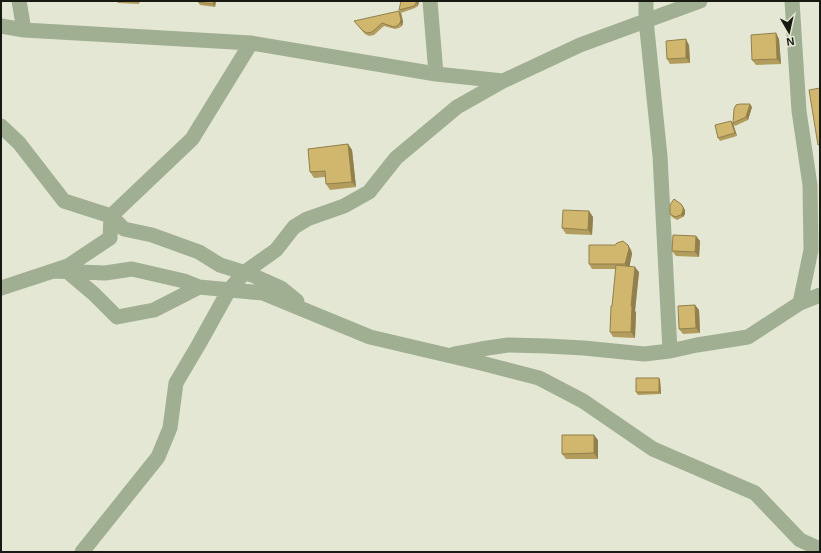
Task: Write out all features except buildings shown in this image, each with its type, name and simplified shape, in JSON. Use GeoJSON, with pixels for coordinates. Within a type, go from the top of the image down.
{"type":"FeatureCollection","features":[{"type":"Feature","properties":{"kind":"street"},"geometry":{"type":"LineString","coordinates":[[19,1],[24,30]]}},
{"type":"Feature","properties":{"kind":"street"},"geometry":{"type":"LineString","coordinates":[[430,1],[436,74]]}},
{"type":"Feature","properties":{"kind":"street"},"geometry":{"type":"LineString","coordinates":[[646,1],[646,20],[660,156],[670,350]]}},
{"type":"Feature","properties":{"kind":"street"},"geometry":{"type":"LineString","coordinates":[[82,552],[158,457],[170,428],[176,383],[229,290],[245,272],[276,250],[294,227],[307,219],[344,206],[369,192],[396,158],[457,107],[503,81],[580,45],[700,1]]}},
{"type":"Feature","properties":{"kind":"street"},"geometry":{"type":"LineString","coordinates":[[792,1],[799,111],[810,185],[812,250],[800,303]]}},
{"type":"Feature","properties":{"kind":"street"},"geometry":{"type":"LineString","coordinates":[[1,26],[24,30],[251,42],[436,74],[503,81]]}},
{"type":"Feature","properties":{"kind":"street"},"geometry":{"type":"LineString","coordinates":[[1,288],[68,266],[110,238],[111,216],[192,138],[251,42]]}},
{"type":"Feature","properties":{"kind":"street"},"geometry":{"type":"LineString","coordinates":[[1,126],[20,143],[64,201],[111,216],[124,229],[152,235],[192,249],[220,265],[252,274],[281,288],[311,312]]}},
{"type":"Feature","properties":{"kind":"street"},"geometry":{"type":"LineString","coordinates":[[53,271],[105,273],[132,269],[184,281],[199,287],[264,293],[370,337],[539,378],[583,401],[653,449],[755,493],[800,540],[820,549]]}},
{"type":"Feature","properties":{"kind":"street"},"geometry":{"type":"LineString","coordinates":[[68,272],[94,294],[117,317],[154,310],[199,287]]}},
{"type":"Feature","properties":{"kind":"street"},"geometry":{"type":"LineString","coordinates":[[448,355],[508,345],[584,348],[644,354],[670,350],[748,337],[800,303],[820,295]]}}]}
